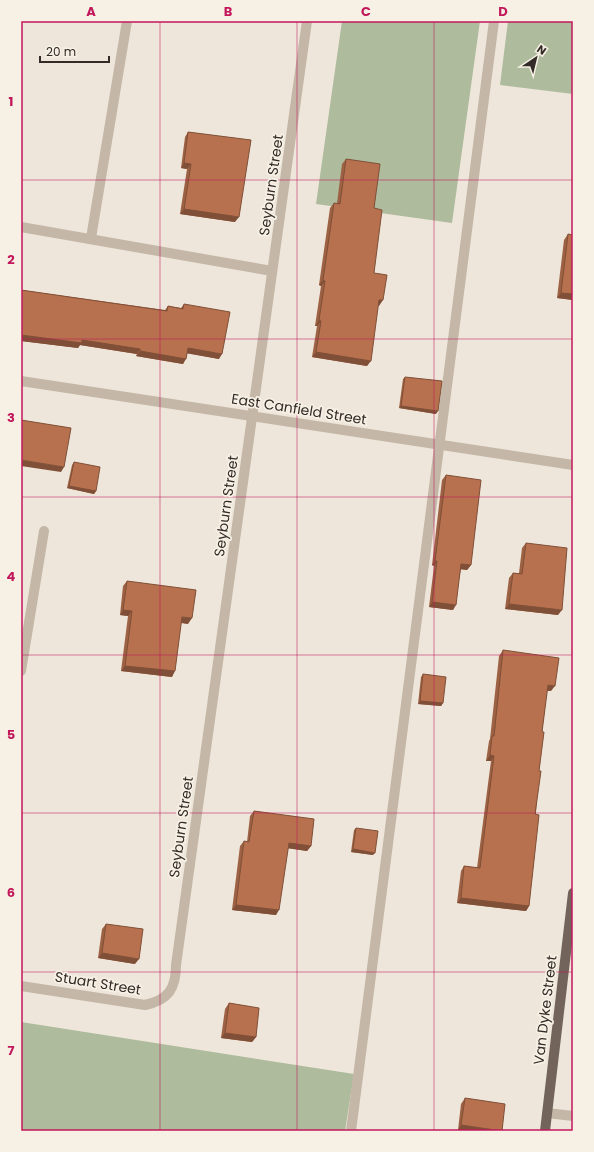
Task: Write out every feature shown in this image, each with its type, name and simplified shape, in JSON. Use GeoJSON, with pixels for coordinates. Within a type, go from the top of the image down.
{"type":"FeatureCollection","features":[{"type":"Feature","properties":{"kind":"main road","name":"Van Dyke Street"},"geometry":{"type":"LineString","coordinates":[[545,1131],[573,893]]}},
{"type":"Feature","properties":{"kind":"street"},"geometry":{"type":"LineString","coordinates":[[91,238],[126,21]]}},
{"type":"Feature","properties":{"kind":"street","name":"Seyburn Street"},"geometry":{"type":"LineString","coordinates":[[169,994],[176,978],[177,958],[307,21]]}},
{"type":"Feature","properties":{"kind":"street"},"geometry":{"type":"LineString","coordinates":[[351,1131],[438,445],[494,21]]}},
{"type":"Feature","properties":{"kind":"street"},"geometry":{"type":"LineString","coordinates":[[21,227],[91,238],[272,271]]}},
{"type":"Feature","properties":{"kind":"street","name":"East Canfield Street"},"geometry":{"type":"LineString","coordinates":[[21,381],[573,465]]}},
{"type":"Feature","properties":{"kind":"street"},"geometry":{"type":"LineString","coordinates":[[21,671],[44,531]]}},
{"type":"Feature","properties":{"kind":"street","name":"Stuart Street"},"geometry":{"type":"LineString","coordinates":[[21,986],[145,1005],[158,1002],[169,994]]}},
{"type":"Feature","properties":{"kind":"street"},"geometry":{"type":"LineString","coordinates":[[547,1113],[573,1116]]}},
{"type":"Feature","properties":{"kind":"green space"},"geometry":{"type":"Polygon","coordinates":[[[342,21],[480,21],[452,223],[316,204],[342,21]]]}},
{"type":"Feature","properties":{"kind":"green space"},"geometry":{"type":"Polygon","coordinates":[[[508,21],[573,21],[573,94],[500,85],[508,21]]]}},
{"type":"Feature","properties":{"kind":"green space"},"geometry":{"type":"Polygon","coordinates":[[[21,1022],[354,1074],[345,1131],[21,1131],[21,1022]]]}},
{"type":"Feature","properties":{"kind":"building"},"geometry":{"type":"Polygon","coordinates":[[[188,132],[251,140],[239,217],[184,209],[191,164],[184,163],[188,132]]]}},
{"type":"Feature","properties":{"kind":"building"},"geometry":{"type":"Polygon","coordinates":[[[346,159],[380,164],[374,208],[382,210],[374,273],[387,275],[383,300],[379,300],[371,361],[316,352],[325,281],[323,280],[334,203],[340,204],[346,159]]]}},
{"type":"Feature","properties":{"kind":"building"},"geometry":{"type":"Polygon","coordinates":[[[568,234],[573,235],[573,294],[561,293],[568,234]]]}},
{"type":"Feature","properties":{"kind":"building"},"geometry":{"type":"Polygon","coordinates":[[[21,290],[167,311],[168,306],[183,309],[184,304],[230,312],[222,354],[188,348],[186,359],[140,351],[140,349],[82,340],[82,343],[21,335],[21,290]]]}},
{"type":"Feature","properties":{"kind":"building"},"geometry":{"type":"Polygon","coordinates":[[[405,377],[442,381],[438,411],[401,406],[405,377]]]}},
{"type":"Feature","properties":{"kind":"building"},"geometry":{"type":"Polygon","coordinates":[[[21,420],[71,428],[64,467],[21,460],[21,420]]]}},
{"type":"Feature","properties":{"kind":"building"},"geometry":{"type":"Polygon","coordinates":[[[74,462],[100,467],[96,491],[69,486],[74,462]]]}},
{"type":"Feature","properties":{"kind":"building"},"geometry":{"type":"Polygon","coordinates":[[[446,475],[481,480],[471,565],[461,564],[456,605],[432,602],[437,561],[435,561],[446,475]]]}},
{"type":"Feature","properties":{"kind":"building"},"geometry":{"type":"Polygon","coordinates":[[[526,543],[567,548],[562,610],[509,604],[513,573],[522,574],[526,543]]]}},
{"type":"Feature","properties":{"kind":"building"},"geometry":{"type":"Polygon","coordinates":[[[127,581],[196,590],[192,618],[182,617],[175,671],[125,666],[132,611],[123,610],[127,581]]]}},
{"type":"Feature","properties":{"kind":"building"},"geometry":{"type":"Polygon","coordinates":[[[503,650],[559,658],[555,686],[548,685],[542,732],[544,732],[539,771],[541,771],[535,814],[539,815],[529,906],[461,898],[464,866],[480,868],[494,756],[490,755],[492,736],[494,736],[503,650]]]}},
{"type":"Feature","properties":{"kind":"building"},"geometry":{"type":"Polygon","coordinates":[[[423,674],[446,677],[443,703],[420,701],[423,674]]]}},
{"type":"Feature","properties":{"kind":"building"},"geometry":{"type":"Polygon","coordinates":[[[254,811],[314,819],[311,846],[289,843],[279,910],[236,905],[244,841],[249,842],[254,811]]]}},
{"type":"Feature","properties":{"kind":"building"},"geometry":{"type":"Polygon","coordinates":[[[356,828],[378,831],[375,853],[353,849],[356,828]]]}},
{"type":"Feature","properties":{"kind":"building"},"geometry":{"type":"Polygon","coordinates":[[[106,924],[143,929],[139,959],[102,953],[106,924]]]}},
{"type":"Feature","properties":{"kind":"building"},"geometry":{"type":"Polygon","coordinates":[[[229,1003],[259,1008],[256,1037],[225,1033],[229,1003]]]}},
{"type":"Feature","properties":{"kind":"building"},"geometry":{"type":"Polygon","coordinates":[[[465,1098],[505,1104],[502,1131],[461,1125],[465,1098]]]}}]}
